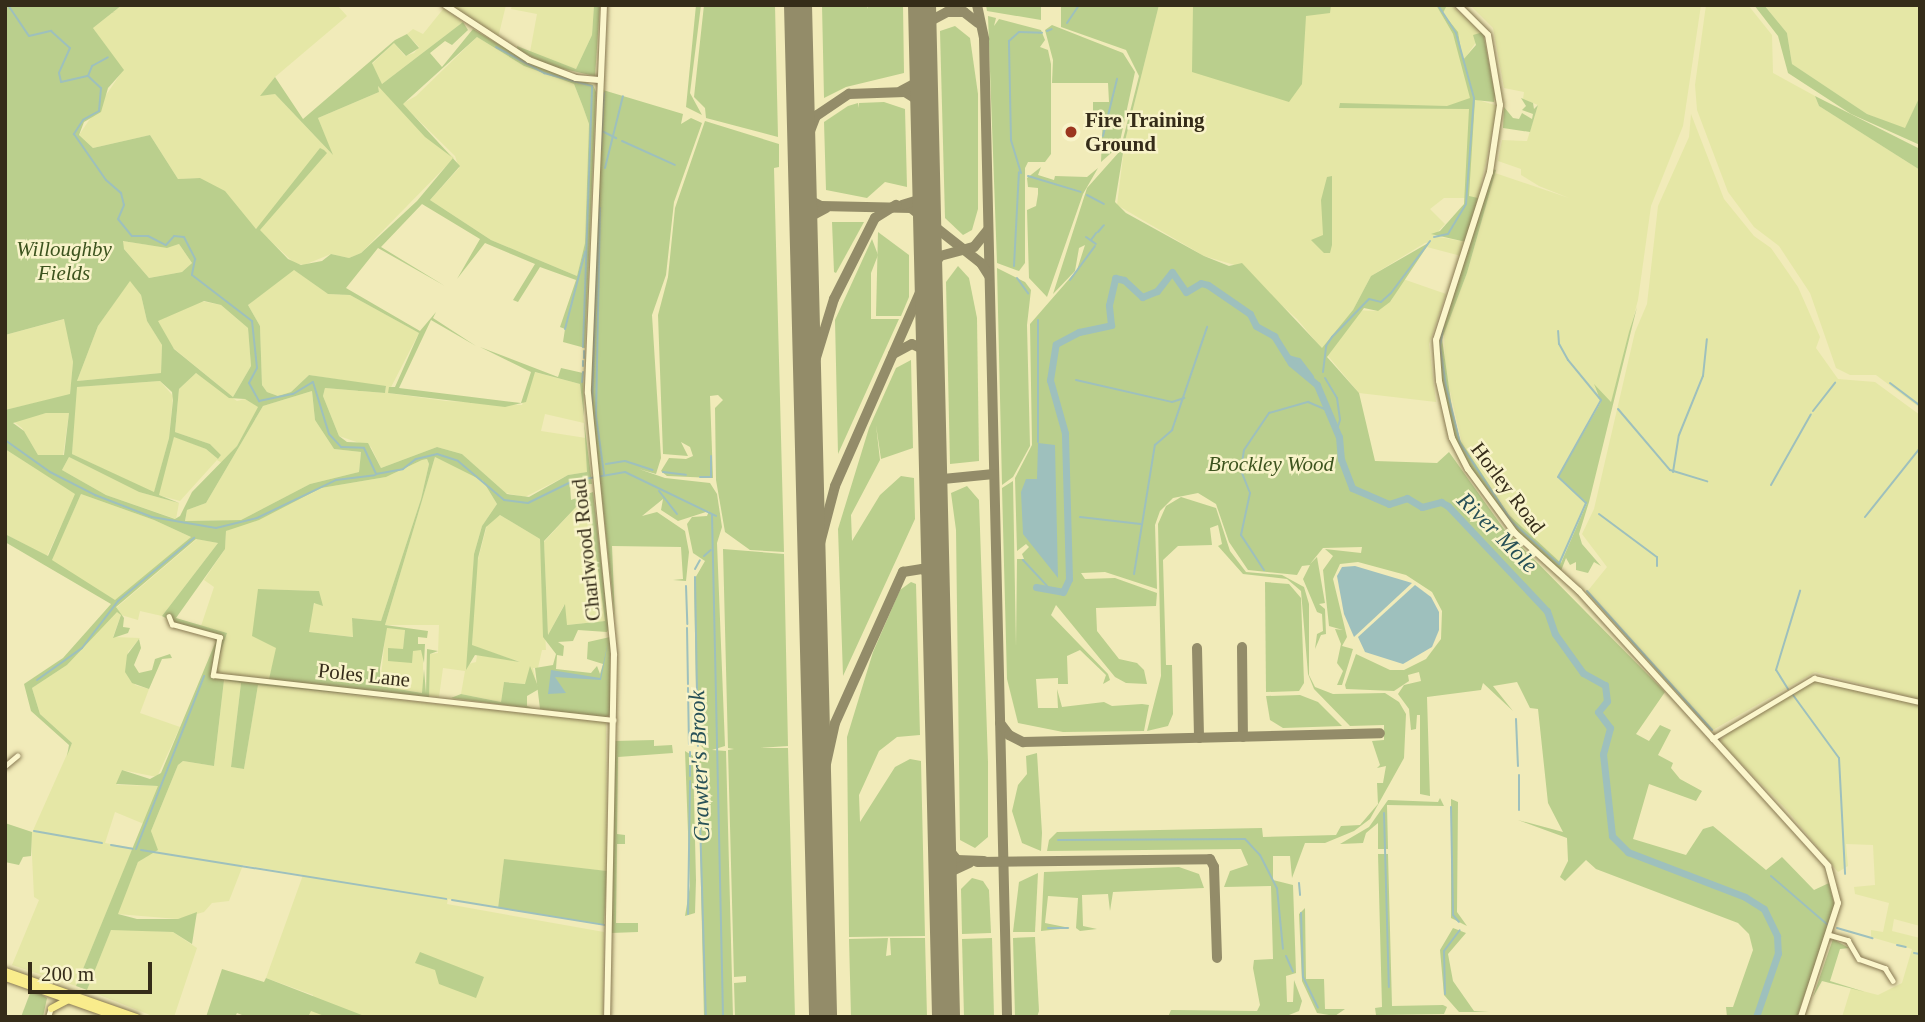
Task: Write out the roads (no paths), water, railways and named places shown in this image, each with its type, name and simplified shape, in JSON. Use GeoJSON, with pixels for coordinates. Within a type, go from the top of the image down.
{"type":"FeatureCollection","features":[{"type":"Feature","properties":{"kind":"main road"},"geometry":{"type":"LineString","coordinates":[[5,971],[136,1017]]}},
{"type":"Feature","properties":{"kind":"main road"},"geometry":{"type":"LineString","coordinates":[[5,977],[46,989],[118,1017]]}},
{"type":"Feature","properties":{"kind":"main road"},"geometry":{"type":"LineString","coordinates":[[46,989],[52,998],[51,1008]]}},
{"type":"Feature","properties":{"kind":"main road"},"geometry":{"type":"LineString","coordinates":[[51,1008],[62,999],[83,1003]]}},
{"type":"Feature","properties":{"kind":"street"},"geometry":{"type":"LineString","coordinates":[[445,5],[529,60],[576,78],[600,80]]}},
{"type":"Feature","properties":{"kind":"street","name":"Charlwood Road"},"geometry":{"type":"LineString","coordinates":[[604,5],[588,381],[613,633],[607,1017]]}},
{"type":"Feature","properties":{"kind":"street","name":"Horley Road"},"geometry":{"type":"LineString","coordinates":[[1458,5],[1488,35],[1500,109],[1475,224],[1436,340],[1439,381],[1451,438],[1513,531],[1574,586],[1832,873],[1838,903],[1830,935]]}},
{"type":"Feature","properties":{"kind":"street","name":"Poles Lane"},"geometry":{"type":"LineString","coordinates":[[169,616],[172,624],[220,637],[213,675],[613,720]]}},
{"type":"Feature","properties":{"kind":"street"},"geometry":{"type":"LineString","coordinates":[[1712,738],[1816,678],[1920,702]]}},
{"type":"Feature","properties":{"kind":"street"},"geometry":{"type":"LineString","coordinates":[[5,766],[17,756]]}},
{"type":"Feature","properties":{"kind":"street"},"geometry":{"type":"LineString","coordinates":[[1801,1017],[1830,935],[1848,940],[1859,959],[1885,968],[1894,981]]}},
{"type":"Feature","properties":{"kind":"street"},"geometry":{"type":"LineString","coordinates":[[48,1017],[51,1008]]}},
{"type":"Feature","properties":{"kind":"water"},"geometry":{"type":"Polygon","coordinates":[[[1038,443],[1055,445],[1058,578],[1023,534],[1021,492],[1026,479],[1037,479],[1038,443]]]}},
{"type":"Feature","properties":{"kind":"water"},"geometry":{"type":"Polygon","coordinates":[[[1355,566],[1412,583],[1354,637],[1344,614],[1337,576],[1342,567],[1355,566]]]}},
{"type":"Feature","properties":{"kind":"water"},"geometry":{"type":"Polygon","coordinates":[[[1415,585],[1431,597],[1439,612],[1439,630],[1432,647],[1403,664],[1365,652],[1358,637],[1415,585]]]}},
{"type":"Feature","properties":{"kind":"water"},"geometry":{"type":"Polygon","coordinates":[[[608,642],[601,680],[555,677],[566,693],[548,694],[551,670],[600,678],[608,642]]]}},
{"type":"Feature","properties":{"kind":"waterway","name":"River Mole"},"geometry":{"type":"LineString","coordinates":[[8,5],[29,36],[51,31],[70,48],[59,73],[61,82],[88,76],[101,88],[99,111],[83,120],[74,134],[106,180],[121,193],[124,205],[118,219],[132,236],[148,236],[166,245],[174,236],[184,237],[195,259],[192,275],[252,321],[257,368],[249,383],[259,401],[293,394],[313,382],[329,434],[341,447],[364,448],[376,474],[403,469],[416,459],[437,454],[458,461],[504,500],[528,503],[573,481],[625,472],[716,516]]}},
{"type":"Feature","properties":{"kind":"waterway"},"geometry":{"type":"LineString","coordinates":[[1067,23],[1079,5]]}},
{"type":"Feature","properties":{"kind":"waterway"},"geometry":{"type":"LineString","coordinates":[[1434,237],[1448,234],[1466,204],[1474,98],[1456,33],[1438,5]]}},
{"type":"Feature","properties":{"kind":"waterway"},"geometry":{"type":"LineString","coordinates":[[1047,31],[1052,29]]}},
{"type":"Feature","properties":{"kind":"waterway"},"geometry":{"type":"LineString","coordinates":[[1021,173],[1011,140],[1009,41],[1019,32],[1042,33]]}},
{"type":"Feature","properties":{"kind":"waterway"},"geometry":{"type":"LineString","coordinates":[[496,47],[544,73],[592,86]]}},
{"type":"Feature","properties":{"kind":"waterway"},"geometry":{"type":"LineString","coordinates":[[88,76],[92,66],[108,57]]}},
{"type":"Feature","properties":{"kind":"waterway"},"geometry":{"type":"LineString","coordinates":[[1103,136],[1117,79]]}},
{"type":"Feature","properties":{"kind":"waterway"},"geometry":{"type":"LineString","coordinates":[[583,347],[592,87]]}},
{"type":"Feature","properties":{"kind":"waterway"},"geometry":{"type":"LineString","coordinates":[[602,130],[604,93]]}},
{"type":"Feature","properties":{"kind":"waterway"},"geometry":{"type":"LineString","coordinates":[[605,168],[623,96]]}},
{"type":"Feature","properties":{"kind":"waterway"},"geometry":{"type":"LineString","coordinates":[[601,150],[602,131],[616,138]]}},
{"type":"Feature","properties":{"kind":"waterway"},"geometry":{"type":"LineString","coordinates":[[622,141],[675,165]]}},
{"type":"Feature","properties":{"kind":"waterway"},"geometry":{"type":"LineString","coordinates":[[1014,266],[1019,172]]}},
{"type":"Feature","properties":{"kind":"waterway"},"geometry":{"type":"LineString","coordinates":[[1028,176],[1081,192]]}},
{"type":"Feature","properties":{"kind":"waterway"},"geometry":{"type":"LineString","coordinates":[[592,405],[599,190]]}},
{"type":"Feature","properties":{"kind":"waterway"},"geometry":{"type":"LineString","coordinates":[[1087,195],[1104,204]]}},
{"type":"Feature","properties":{"kind":"waterway"},"geometry":{"type":"LineString","coordinates":[[600,208],[596,416],[604,474]]}},
{"type":"Feature","properties":{"kind":"waterway"},"geometry":{"type":"LineString","coordinates":[[1098,232],[1104,225]]}},
{"type":"Feature","properties":{"kind":"waterway"},"geometry":{"type":"LineString","coordinates":[[1091,240],[1096,233]]}},
{"type":"Feature","properties":{"kind":"waterway"},"geometry":{"type":"LineString","coordinates":[[1086,237],[1096,244]]}},
{"type":"Feature","properties":{"kind":"waterway"},"geometry":{"type":"LineString","coordinates":[[1323,372],[1326,346],[1332,337],[1369,299],[1381,302],[1391,293],[1430,241]]}},
{"type":"Feature","properties":{"kind":"waterway"},"geometry":{"type":"LineString","coordinates":[[1070,280],[1095,246]]}},
{"type":"Feature","properties":{"kind":"waterway"},"geometry":{"type":"LineString","coordinates":[[565,329],[585,252]]}},
{"type":"Feature","properties":{"kind":"waterway","name":"River Mole"},"geometry":{"type":"LineString","coordinates":[[1036,587],[1063,592],[1069,579],[1065,433],[1050,380],[1056,344],[1079,332],[1111,325],[1109,305],[1115,278],[1124,280],[1142,297],[1157,291],[1172,272],[1186,292],[1201,283],[1208,285],[1250,314],[1256,326],[1274,336],[1291,363],[1317,385],[1339,437],[1341,459],[1352,488],[1389,504],[1407,498],[1422,507],[1441,502],[1448,506],[1547,611],[1555,634],[1583,673],[1605,685],[1607,701],[1598,712],[1610,728],[1603,754],[1612,836],[1628,852],[1745,897],[1764,909],[1777,936],[1778,953],[1756,1017]]}},
{"type":"Feature","properties":{"kind":"waterway"},"geometry":{"type":"LineString","coordinates":[[1017,278],[1028,293]]}},
{"type":"Feature","properties":{"kind":"waterway"},"geometry":{"type":"LineString","coordinates":[[1038,320],[1038,442]]}},
{"type":"Feature","properties":{"kind":"waterway"},"geometry":{"type":"LineString","coordinates":[[1134,574],[1155,445],[1172,430],[1207,327]]}},
{"type":"Feature","properties":{"kind":"waterway"},"geometry":{"type":"LineString","coordinates":[[1443,328],[1440,346],[1446,386],[1460,443],[1512,522],[1559,564],[1586,503],[1558,477],[1601,400],[1568,360],[1559,344],[1558,331]]}},
{"type":"Feature","properties":{"kind":"waterway"},"geometry":{"type":"LineString","coordinates":[[1673,472],[1679,435],[1703,376],[1707,339]]}},
{"type":"Feature","properties":{"kind":"waterway"},"geometry":{"type":"LineString","coordinates":[[584,351],[584,358]]}},
{"type":"Feature","properties":{"kind":"waterway","name":"River Mole"},"geometry":{"type":"LineString","coordinates":[[1288,358],[1298,361],[1310,377]]}},
{"type":"Feature","properties":{"kind":"waterway"},"geometry":{"type":"LineString","coordinates":[[583,361],[583,366]]}},
{"type":"Feature","properties":{"kind":"waterway"},"geometry":{"type":"LineString","coordinates":[[582,382],[583,372]]}},
{"type":"Feature","properties":{"kind":"waterway"},"geometry":{"type":"LineString","coordinates":[[1325,378],[1337,398],[1340,420],[1336,432]]}},
{"type":"Feature","properties":{"kind":"waterway"},"geometry":{"type":"LineString","coordinates":[[1076,380],[1172,402],[1184,398]]}},
{"type":"Feature","properties":{"kind":"waterway"},"geometry":{"type":"LineString","coordinates":[[1813,411],[1835,383]]}},
{"type":"Feature","properties":{"kind":"waterway"},"geometry":{"type":"LineString","coordinates":[[1890,383],[1920,406]]}},
{"type":"Feature","properties":{"kind":"waterway"},"geometry":{"type":"LineString","coordinates":[[1264,570],[1241,535],[1250,493],[1241,471],[1244,450],[1269,413],[1308,402],[1329,411]]}},
{"type":"Feature","properties":{"kind":"waterway"},"geometry":{"type":"LineString","coordinates":[[1618,409],[1670,470],[1707,481]]}},
{"type":"Feature","properties":{"kind":"waterway"},"geometry":{"type":"LineString","coordinates":[[1771,485],[1811,414]]}},
{"type":"Feature","properties":{"kind":"waterway"},"geometry":{"type":"LineString","coordinates":[[5,440],[50,472],[95,495],[152,517],[216,528],[257,518],[336,480],[375,475]]}},
{"type":"Feature","properties":{"kind":"waterway"},"geometry":{"type":"LineString","coordinates":[[1865,517],[1920,448]]}},
{"type":"Feature","properties":{"kind":"waterway"},"geometry":{"type":"LineString","coordinates":[[700,477],[711,477],[711,456]]}},
{"type":"Feature","properties":{"kind":"waterway"},"geometry":{"type":"LineString","coordinates":[[606,464],[625,461],[653,470]]}},
{"type":"Feature","properties":{"kind":"waterway"},"geometry":{"type":"LineString","coordinates":[[663,472],[686,475]]}},
{"type":"Feature","properties":{"kind":"waterway"},"geometry":{"type":"LineString","coordinates":[[659,491],[677,514]]}},
{"type":"Feature","properties":{"kind":"waterway"},"geometry":{"type":"LineString","coordinates":[[1599,514],[1657,557],[1657,566]]}},
{"type":"Feature","properties":{"kind":"waterway","name":"Crawter's Brook"},"geometry":{"type":"LineString","coordinates":[[712,515],[723,1017]]}},
{"type":"Feature","properties":{"kind":"waterway"},"geometry":{"type":"LineString","coordinates":[[1080,517],[1141,524]]}},
{"type":"Feature","properties":{"kind":"waterway"},"geometry":{"type":"LineString","coordinates":[[37,680],[82,648],[118,601],[194,538]]}},
{"type":"Feature","properties":{"kind":"waterway","name":"Crawter's Brook"},"geometry":{"type":"LineString","coordinates":[[704,556],[711,550]]}},
{"type":"Feature","properties":{"kind":"waterway"},"geometry":{"type":"LineString","coordinates":[[695,569],[700,560]]}},
{"type":"Feature","properties":{"kind":"waterway"},"geometry":{"type":"LineString","coordinates":[[1023,560],[1047,586]]}},
{"type":"Feature","properties":{"kind":"waterway"},"geometry":{"type":"LineString","coordinates":[[695,577],[698,746]]}},
{"type":"Feature","properties":{"kind":"waterway"},"geometry":{"type":"LineString","coordinates":[[686,586],[687,624]]}},
{"type":"Feature","properties":{"kind":"waterway"},"geometry":{"type":"LineString","coordinates":[[1587,591],[1712,730]]}},
{"type":"Feature","properties":{"kind":"waterway"},"geometry":{"type":"LineString","coordinates":[[1788,689],[1776,670],[1800,591]]}},
{"type":"Feature","properties":{"kind":"waterway"},"geometry":{"type":"LineString","coordinates":[[687,628],[688,684]]}},
{"type":"Feature","properties":{"kind":"waterway"},"geometry":{"type":"LineString","coordinates":[[136,849],[204,676]]}},
{"type":"Feature","properties":{"kind":"waterway"},"geometry":{"type":"LineString","coordinates":[[688,688],[689,744]]}},
{"type":"Feature","properties":{"kind":"waterway"},"geometry":{"type":"LineString","coordinates":[[1793,695],[1839,758],[1845,874]]}},
{"type":"Feature","properties":{"kind":"waterway"},"geometry":{"type":"LineString","coordinates":[[1516,719],[1518,766]]}},
{"type":"Feature","properties":{"kind":"waterway"},"geometry":{"type":"LineString","coordinates":[[690,752],[690,776]]}},
{"type":"Feature","properties":{"kind":"waterway"},"geometry":{"type":"LineString","coordinates":[[698,753],[706,1017]]}},
{"type":"Feature","properties":{"kind":"waterway"},"geometry":{"type":"LineString","coordinates":[[1519,775],[1519,810]]}},
{"type":"Feature","properties":{"kind":"waterway"},"geometry":{"type":"LineString","coordinates":[[688,914],[690,781]]}},
{"type":"Feature","properties":{"kind":"waterway"},"geometry":{"type":"LineString","coordinates":[[1451,807],[1453,915],[1459,922]]}},
{"type":"Feature","properties":{"kind":"waterway"},"geometry":{"type":"LineString","coordinates":[[1384,813],[1389,987]]}},
{"type":"Feature","properties":{"kind":"waterway"},"geometry":{"type":"LineString","coordinates":[[34,831],[102,843]]}},
{"type":"Feature","properties":{"kind":"waterway"},"geometry":{"type":"LineString","coordinates":[[1058,840],[1245,839],[1260,855],[1277,888],[1283,949]]}},
{"type":"Feature","properties":{"kind":"waterway"},"geometry":{"type":"LineString","coordinates":[[111,845],[133,849]]}},
{"type":"Feature","properties":{"kind":"waterway"},"geometry":{"type":"LineString","coordinates":[[141,850],[446,899]]}},
{"type":"Feature","properties":{"kind":"waterway"},"geometry":{"type":"LineString","coordinates":[[1771,876],[1828,925]]}},
{"type":"Feature","properties":{"kind":"waterway"},"geometry":{"type":"LineString","coordinates":[[1299,883],[1300,895]]}},
{"type":"Feature","properties":{"kind":"waterway"},"geometry":{"type":"LineString","coordinates":[[452,900],[604,925]]}},
{"type":"Feature","properties":{"kind":"waterway"},"geometry":{"type":"LineString","coordinates":[[1301,913],[1303,977],[1318,1008]]}},
{"type":"Feature","properties":{"kind":"waterway"},"geometry":{"type":"LineString","coordinates":[[1048,928],[1068,928]]}},
{"type":"Feature","properties":{"kind":"waterway"},"geometry":{"type":"LineString","coordinates":[[1837,928],[1873,938]]}},
{"type":"Feature","properties":{"kind":"waterway"},"geometry":{"type":"LineString","coordinates":[[1445,994],[1444,951],[1460,930]]}},
{"type":"Feature","properties":{"kind":"waterway"},"geometry":{"type":"LineString","coordinates":[[1897,945],[1906,947]]}},
{"type":"Feature","properties":{"kind":"waterway"},"geometry":{"type":"LineString","coordinates":[[1914,953],[1920,954]]}},
{"type":"Feature","properties":{"kind":"waterway"},"geometry":{"type":"LineString","coordinates":[[1286,956],[1293,972]]}},
{"type":"Feature","properties":{"kind":"place","name":"Fire Training Ground"},"geometry":{"type":"Point","coordinates":[1071,132]}},
{"type":"Feature","properties":{"kind":"park label","name":"Willoughby Fields"},"geometry":{"type":"Point","coordinates":[64,261]}},
{"type":"Feature","properties":{"kind":"park label","name":"Brockley Wood"},"geometry":{"type":"Point","coordinates":[1271,464]}}]}
